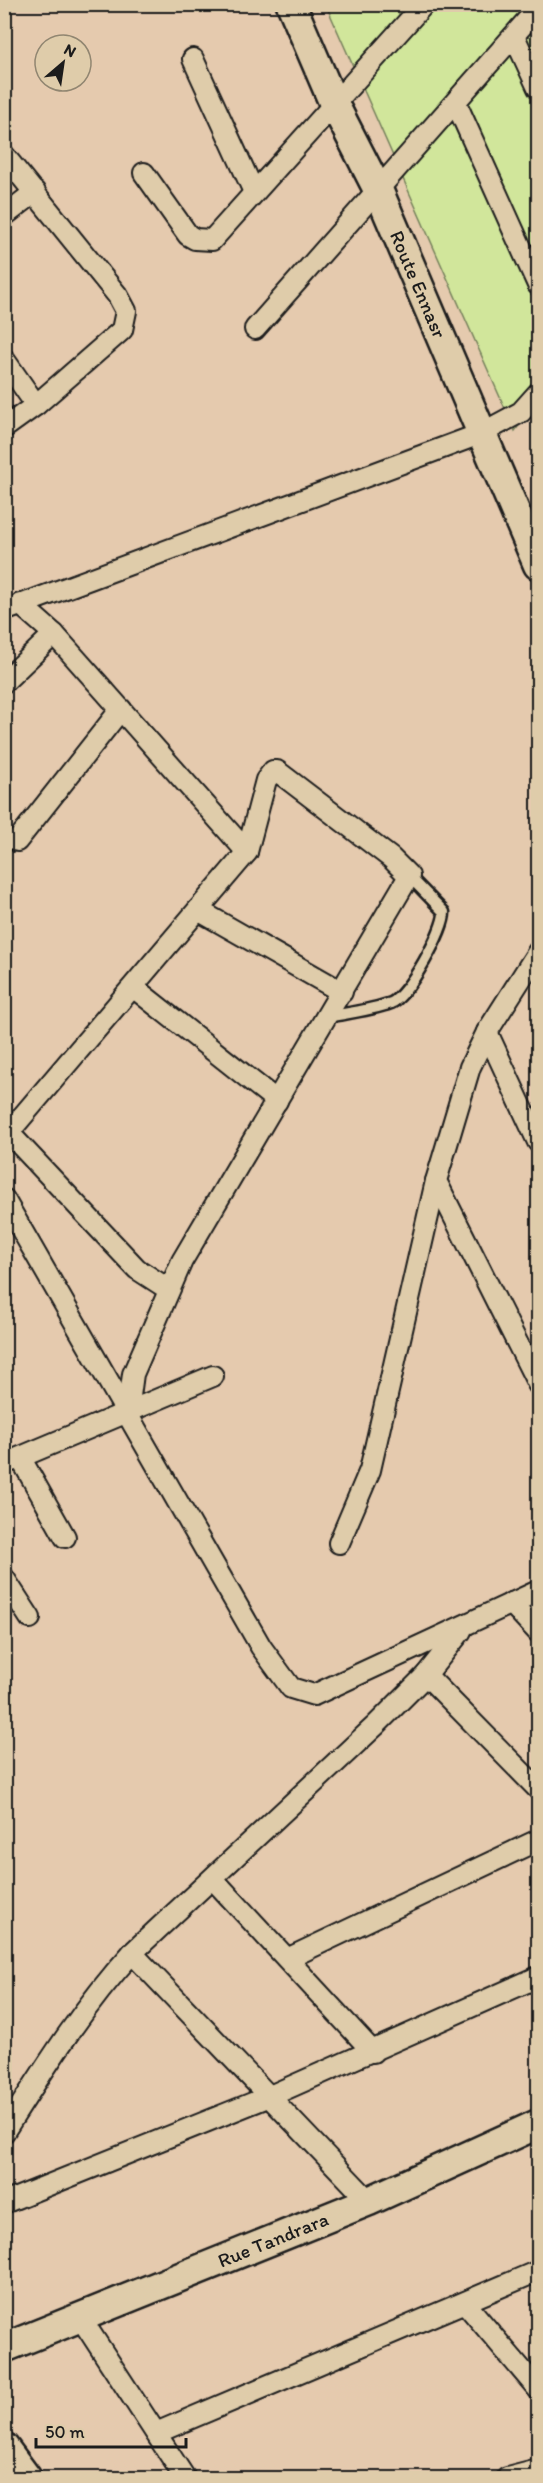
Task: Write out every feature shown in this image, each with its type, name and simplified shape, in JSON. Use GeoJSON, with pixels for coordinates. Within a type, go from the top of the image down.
{"type":"FeatureCollection","features":[{"type":"Feature","properties":{"kind":"main road","name":"Route Ennasr"},"geometry":{"type":"LineString","coordinates":[[291,4],[334,104],[378,192],[480,434],[537,556]]}},
{"type":"Feature","properties":{"kind":"main road","name":"Rue Tandrara"},"geometry":{"type":"LineString","coordinates":[[4,2348],[369,2201],[538,2124]]}},
{"type":"Feature","properties":{"kind":"main road"},"geometry":{"type":"LineString","coordinates":[[4,2447],[27,2478]]}},
{"type":"Feature","properties":{"kind":"street"},"geometry":{"type":"LineString","coordinates":[[144,173],[188,235],[203,241],[212,240],[424,4]]}},
{"type":"Feature","properties":{"kind":"street"},"geometry":{"type":"LineString","coordinates":[[255,329],[538,8]]}},
{"type":"Feature","properties":{"kind":"street"},"geometry":{"type":"LineString","coordinates":[[514,36],[538,88]]}},
{"type":"Feature","properties":{"kind":"street"},"geometry":{"type":"LineString","coordinates":[[193,59],[254,192]]}},
{"type":"Feature","properties":{"kind":"street"},"geometry":{"type":"LineString","coordinates":[[456,103],[538,285]]}},
{"type":"Feature","properties":{"kind":"street"},"geometry":{"type":"LineString","coordinates":[[4,154],[118,296],[126,311],[122,330],[36,405],[4,428]]}},
{"type":"Feature","properties":{"kind":"street"},"geometry":{"type":"LineString","coordinates":[[4,216],[35,192]]}},
{"type":"Feature","properties":{"kind":"street"},"geometry":{"type":"LineString","coordinates":[[4,359],[36,405]]}},
{"type":"Feature","properties":{"kind":"street"},"geometry":{"type":"LineString","coordinates":[[12,608],[480,434],[520,412],[538,393]]}},
{"type":"Feature","properties":{"kind":"street"},"geometry":{"type":"LineString","coordinates":[[12,608],[54,633],[247,852]]}},
{"type":"Feature","properties":{"kind":"street"},"geometry":{"type":"LineString","coordinates":[[4,682],[54,633]]}},
{"type":"Feature","properties":{"kind":"street"},"geometry":{"type":"LineString","coordinates":[[17,842],[121,709]]}},
{"type":"Feature","properties":{"kind":"street"},"geometry":{"type":"LineString","coordinates":[[128,1411],[133,1374],[168,1289],[409,876],[278,771],[270,773],[266,780],[247,852],[7,1135],[137,1269],[168,1289]]}},
{"type":"Feature","properties":{"kind":"street"},"geometry":{"type":"LineString","coordinates":[[198,910],[342,992]]}},
{"type":"Feature","properties":{"kind":"street"},"geometry":{"type":"LineString","coordinates":[[339,1543],[370,1470],[436,1181],[470,1067],[486,1032],[538,952]]}},
{"type":"Feature","properties":{"kind":"street"},"geometry":{"type":"LineString","coordinates":[[133,987],[277,1101]]}},
{"type":"Feature","properties":{"kind":"street"},"geometry":{"type":"LineString","coordinates":[[486,1032],[538,1142]]}},
{"type":"Feature","properties":{"kind":"street"},"geometry":{"type":"LineString","coordinates":[[436,1181],[538,1384]]}},
{"type":"Feature","properties":{"kind":"street"},"geometry":{"type":"LineString","coordinates":[[4,1199],[128,1411],[261,1647],[291,1688],[314,1695],[464,1628],[538,1591]]}},
{"type":"Feature","properties":{"kind":"street"},"geometry":{"type":"LineString","coordinates":[[65,1537],[13,1462],[213,1376]]}},
{"type":"Feature","properties":{"kind":"street"},"geometry":{"type":"LineString","coordinates":[[4,1578],[30,1618]]}},
{"type":"Feature","properties":{"kind":"street"},"geometry":{"type":"LineString","coordinates":[[511,1603],[538,1632]]}},
{"type":"Feature","properties":{"kind":"street"},"geometry":{"type":"LineString","coordinates":[[4,2132],[86,2006],[132,1953],[213,1879],[426,1675],[464,1628]]}},
{"type":"Feature","properties":{"kind":"street"},"geometry":{"type":"LineString","coordinates":[[426,1675],[538,1789]]}},
{"type":"Feature","properties":{"kind":"street"},"geometry":{"type":"LineString","coordinates":[[289,1958],[538,1840]]}},
{"type":"Feature","properties":{"kind":"street"},"geometry":{"type":"LineString","coordinates":[[213,1879],[289,1958],[373,2052]]}},
{"type":"Feature","properties":{"kind":"street"},"geometry":{"type":"LineString","coordinates":[[132,1953],[369,2201]]}},
{"type":"Feature","properties":{"kind":"street"},"geometry":{"type":"LineString","coordinates":[[4,2203],[270,2096],[538,1977]]}},
{"type":"Feature","properties":{"kind":"street"},"geometry":{"type":"LineString","coordinates":[[156,2433],[466,2304],[538,2271]]}},
{"type":"Feature","properties":{"kind":"street"},"geometry":{"type":"LineString","coordinates":[[466,2304],[538,2389]]}},
{"type":"Feature","properties":{"kind":"street"},"geometry":{"type":"LineString","coordinates":[[80,2318],[184,2478]]}},
{"type":"Feature","properties":{"kind":"street"},"geometry":{"type":"LineString","coordinates":[[507,2478],[538,2470]]}},
{"type":"Feature","properties":{"kind":"lane"},"geometry":{"type":"LineString","coordinates":[[327,1017],[392,1003],[403,995],[437,937],[445,922],[444,912],[409,876]]}},
{"type":"Feature","properties":{"kind":"green space"},"geometry":{"type":"Polygon","coordinates":[[[326,5],[538,5],[538,399],[515,431],[326,5]]]}}]}
